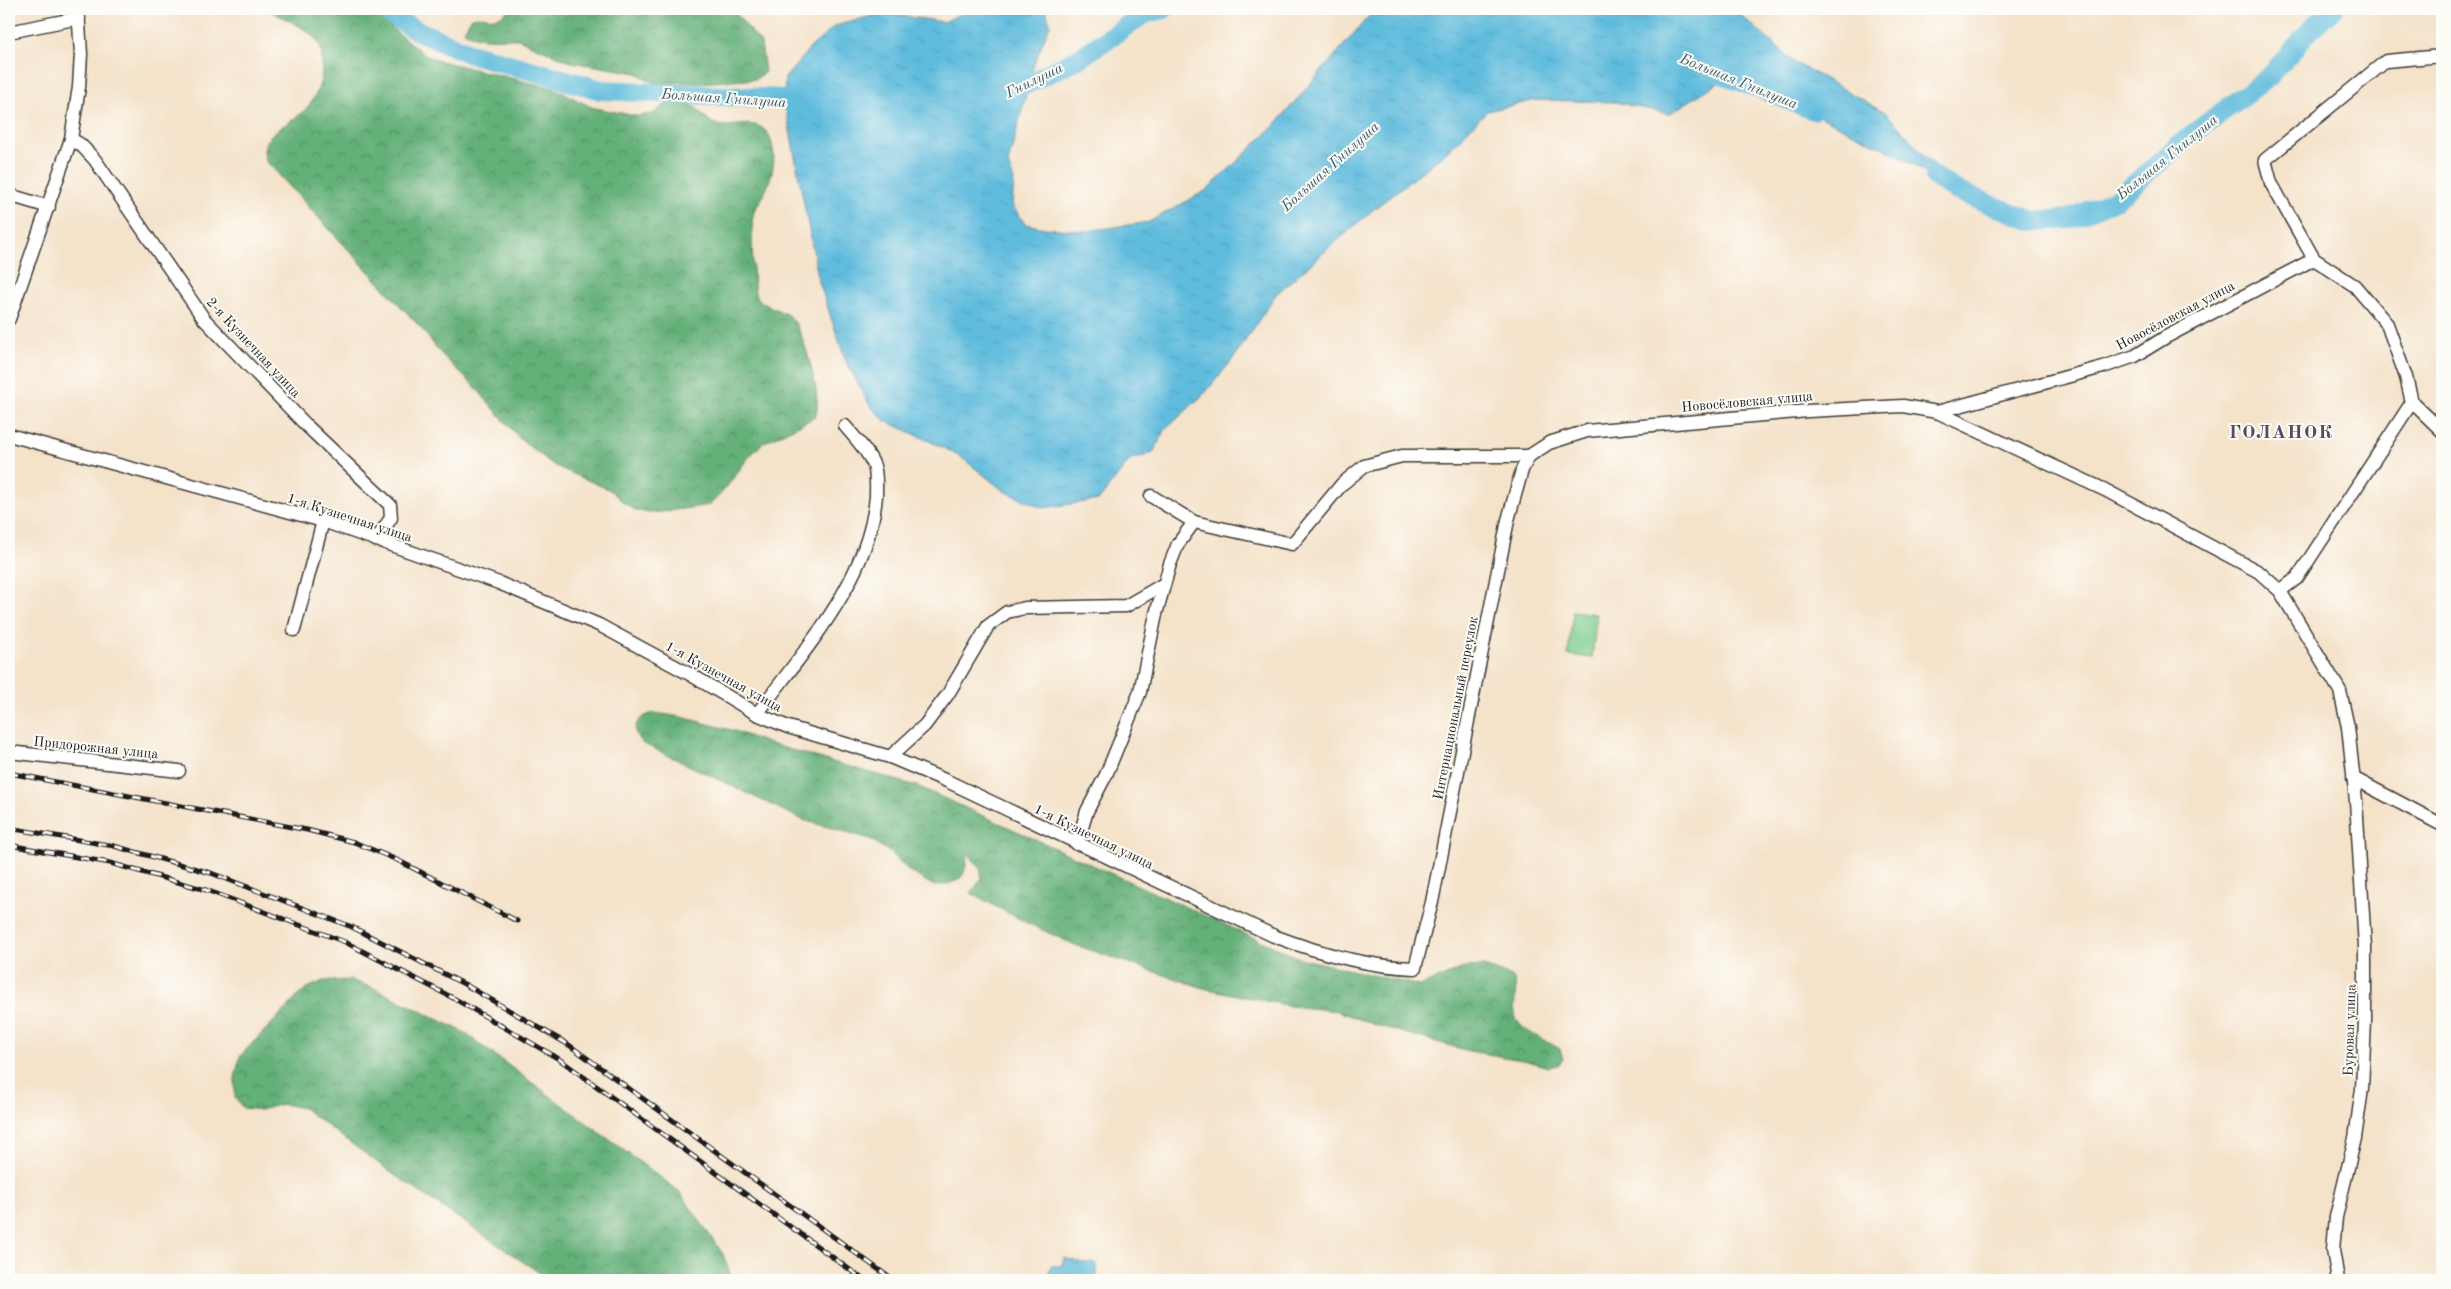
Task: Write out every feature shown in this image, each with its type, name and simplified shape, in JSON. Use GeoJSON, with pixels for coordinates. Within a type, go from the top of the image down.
{"type":"FeatureCollection","features":[{"type":"Feature","properties":{"kind":"street"},"geometry":{"type":"LineString","coordinates":[[9,32],[78,13],[81,54],[79,87],[71,140],[9,319]]}},
{"type":"Feature","properties":{"kind":"street"},"geometry":{"type":"LineString","coordinates":[[2442,56],[2386,62],[2265,160],[2270,184],[2314,259],[2355,286],[2387,324],[2406,377],[2412,402],[2442,431]]}},
{"type":"Feature","properties":{"kind":"street","name":"2-я Кузнечная улица"},"geometry":{"type":"LineString","coordinates":[[71,140],[81,145],[95,160],[204,319],[308,427],[390,505],[391,518],[376,540]]}},
{"type":"Feature","properties":{"kind":"street"},"geometry":{"type":"LineString","coordinates":[[9,195],[48,207]]}},
{"type":"Feature","properties":{"kind":"street","name":"Новосёловская улица"},"geometry":{"type":"LineString","coordinates":[[1529,456],[1549,443],[1587,431],[1808,411],[1903,406],[1937,412],[2103,367],[2135,356],[2166,337],[2314,259]]}},
{"type":"Feature","properties":{"kind":"street"},"geometry":{"type":"LineString","coordinates":[[2280,591],[2296,578],[2412,402]]}},
{"type":"Feature","properties":{"kind":"street","name":"Буровая улица"},"geometry":{"type":"LineString","coordinates":[[1937,412],[2105,490],[2259,572],[2280,591],[2340,691],[2348,727],[2353,778],[2365,947],[2365,1021],[2360,1099],[2355,1138],[2336,1218],[2333,1250],[2338,1280]]}},
{"type":"Feature","properties":{"kind":"street"},"geometry":{"type":"LineString","coordinates":[[757,714],[831,612],[851,579],[867,539],[875,508],[876,486],[874,467],[867,453],[845,426]]}},
{"type":"Feature","properties":{"kind":"street","name":"1-я Кузнечная улица"},"geometry":{"type":"LineString","coordinates":[[9,435],[323,521],[499,583],[599,625],[693,676],[757,714],[788,727],[890,757],[948,781],[1077,844],[1274,936],[1302,946],[1369,963],[1415,968]]}},
{"type":"Feature","properties":{"kind":"street"},"geometry":{"type":"LineString","coordinates":[[1151,496],[1194,522],[1292,544],[1342,484],[1364,466],[1402,456],[1529,456]]}},
{"type":"Feature","properties":{"kind":"street","name":"Интернациональный переулок"},"geometry":{"type":"LineString","coordinates":[[1415,968],[1432,902],[1508,520],[1522,470],[1529,456]]}},
{"type":"Feature","properties":{"kind":"street"},"geometry":{"type":"LineString","coordinates":[[294,630],[323,521]]}},
{"type":"Feature","properties":{"kind":"street"},"geometry":{"type":"LineString","coordinates":[[1077,844],[1087,811],[1106,775],[1140,692],[1164,584],[1178,544],[1194,522]]}},
{"type":"Feature","properties":{"kind":"street"},"geometry":{"type":"LineString","coordinates":[[890,757],[909,742],[925,725],[948,694],[988,626],[1007,612],[1025,608],[1126,606],[1164,584]]}},
{"type":"Feature","properties":{"kind":"street","name":"Придорожная улица"},"geometry":{"type":"LineString","coordinates":[[9,752],[179,771]]}},
{"type":"Feature","properties":{"kind":"street"},"geometry":{"type":"LineString","coordinates":[[2353,778],[2442,825]]}},
{"type":"Feature","properties":{"kind":"green space"},"geometry":{"type":"Polygon","coordinates":[[[266,9],[362,9],[386,23],[422,53],[436,60],[556,89],[591,107],[636,116],[653,114],[671,100],[678,98],[695,107],[714,124],[725,126],[747,124],[760,127],[766,131],[772,145],[774,160],[769,182],[753,216],[752,255],[755,292],[762,302],[789,316],[797,327],[812,368],[817,398],[815,417],[763,443],[749,457],[725,489],[710,505],[655,513],[637,511],[624,503],[610,490],[555,466],[521,440],[475,387],[443,356],[420,327],[266,161],[265,144],[269,137],[303,112],[315,96],[321,77],[322,58],[319,43],[307,31],[266,9]]]}},
{"type":"Feature","properties":{"kind":"green space"},"geometry":{"type":"Polygon","coordinates":[[[509,9],[732,9],[761,43],[765,72],[756,79],[746,80],[697,83],[652,82],[637,73],[571,62],[518,39],[483,38],[467,34],[464,30],[472,17],[496,18],[509,9]]]}},
{"type":"Feature","properties":{"kind":"green space"},"geometry":{"type":"Polygon","coordinates":[[[1573,611],[1597,614],[1592,658],[1568,655],[1573,611]]]}},
{"type":"Feature","properties":{"kind":"green space"},"geometry":{"type":"Polygon","coordinates":[[[655,713],[682,717],[735,731],[770,744],[917,786],[1299,958],[1420,986],[1465,967],[1483,966],[1502,972],[1514,979],[1516,988],[1515,1014],[1517,1020],[1527,1030],[1560,1049],[1563,1059],[1559,1065],[1548,1067],[1528,1061],[1469,1051],[1375,1025],[1337,1011],[1290,1006],[1203,988],[1075,945],[1023,921],[971,893],[982,878],[980,868],[967,852],[964,874],[961,878],[951,883],[934,886],[909,871],[891,853],[870,839],[803,820],[642,743],[638,738],[635,728],[644,717],[655,713]]]}},
{"type":"Feature","properties":{"kind":"green space"},"geometry":{"type":"Polygon","coordinates":[[[350,980],[374,988],[462,1031],[679,1191],[723,1254],[730,1274],[729,1280],[550,1280],[393,1174],[303,1108],[283,1104],[260,1110],[243,1108],[235,1098],[235,1078],[240,1056],[305,989],[323,981],[350,980]]]}},
{"type":"Feature","properties":{"kind":"water"},"geometry":{"type":"Polygon","coordinates":[[[970,9],[1046,9],[1050,24],[1026,84],[1027,91],[1008,163],[1014,181],[1012,205],[1025,224],[1045,228],[1087,231],[1149,222],[1207,190],[1274,126],[1375,9],[1734,9],[1794,62],[1885,112],[1958,192],[1898,155],[1758,86],[1721,81],[1669,114],[1615,102],[1537,100],[1487,111],[1448,151],[1374,209],[1276,294],[1234,358],[1205,393],[1165,430],[1153,453],[1129,461],[1099,500],[1043,508],[1004,491],[957,454],[886,421],[870,406],[845,359],[819,282],[784,99],[785,78],[809,49],[835,26],[883,13],[944,22],[970,9]]]}},
{"type":"Feature","properties":{"kind":"water"},"geometry":{"type":"Polygon","coordinates":[[[1064,1258],[1083,1263],[1093,1262],[1097,1265],[1097,1280],[1045,1280],[1051,1266],[1062,1266],[1064,1258]]]}},
{"type":"Feature","properties":{"kind":"waterway","name":"Большая Гнилуша"},"geometry":{"type":"LineString","coordinates":[[381,9],[416,30],[469,53],[601,90],[784,99],[810,110]]}},
{"type":"Feature","properties":{"kind":"waterway","name":"Гнилуша"},"geometry":{"type":"LineString","coordinates":[[1002,96],[1078,59],[1144,14],[1164,9]]}},
{"type":"Feature","properties":{"kind":"waterway","name":"Большая Гнилуша"},"geometry":{"type":"LineString","coordinates":[[1935,177],[1959,192],[2033,221],[2069,219],[2117,199],[2191,135],[2269,77],[2313,27],[2334,9]]}},
{"type":"Feature","properties":{"kind":"waterway","name":"Большая Гнилуша"},"geometry":{"type":"LineString","coordinates":[[1722,74],[1813,110]]}},
{"type":"Feature","properties":{"kind":"railway"},"geometry":{"type":"LineString","coordinates":[[9,773],[307,830],[354,842],[397,860],[517,921]]}},
{"type":"Feature","properties":{"kind":"railway"},"geometry":{"type":"LineString","coordinates":[[9,828],[114,846],[211,873],[352,927],[464,984],[569,1045],[893,1280]]}},
{"type":"Feature","properties":{"kind":"railway"},"geometry":{"type":"LineString","coordinates":[[9,845],[110,863],[206,890],[345,942],[455,999],[559,1059],[864,1280]]}},
{"type":"Feature","properties":{"kind":"district","name":"ГОЛАНОК"},"geometry":{"type":"Point","coordinates":[2281,431]}}]}
